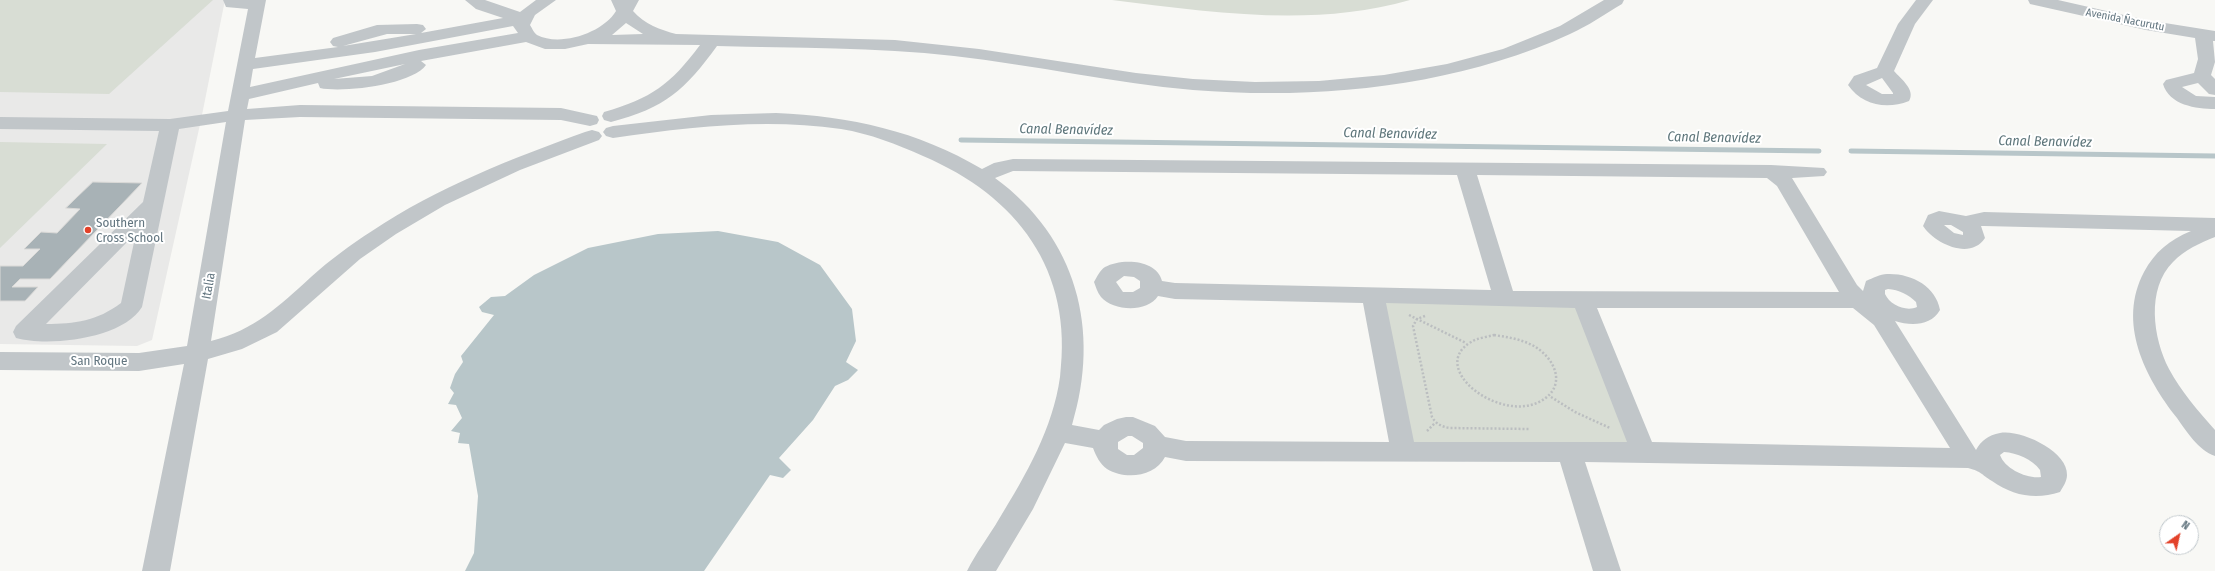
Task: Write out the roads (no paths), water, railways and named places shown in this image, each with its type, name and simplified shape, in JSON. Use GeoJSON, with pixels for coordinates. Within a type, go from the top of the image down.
{"type":"FeatureCollection","features":[{"type":"Feature","properties":{"kind":"street"},"geometry":{"type":"LineString","coordinates":[[231,0],[232,3],[239,4],[257,2]]}},
{"type":"Feature","properties":{"kind":"street"},"geometry":{"type":"LineString","coordinates":[[541,1],[523,19],[521,25],[522,32],[527,37],[538,42],[552,44],[584,40],[676,40],[864,44],[926,48],[1002,56],[1170,82],[1249,87],[1308,86],[1379,80],[1472,63],[1517,50],[1551,36],[1596,14],[1616,0]]}},
{"type":"Feature","properties":{"kind":"street"},"geometry":{"type":"LineString","coordinates":[[1885,71],[1895,44],[1908,20],[1925,0]]}},
{"type":"Feature","properties":{"kind":"street","name":"Avenida Ñacurutu"},"geometry":{"type":"LineString","coordinates":[[2036,0],[2146,25],[2209,35]]}},
{"type":"Feature","properties":{"kind":"street","name":"Italia"},"geometry":{"type":"LineString","coordinates":[[156,571],[198,351],[245,65],[257,2]]}},
{"type":"Feature","properties":{"kind":"street"},"geometry":{"type":"LineString","coordinates":[[477,2],[523,19]]}},
{"type":"Feature","properties":{"kind":"street"},"geometry":{"type":"LineString","coordinates":[[0,123],[170,125],[239,105],[299,81],[335,85],[377,80],[405,71],[450,41],[471,23],[481,11],[477,2]]}},
{"type":"Feature","properties":{"kind":"street"},"geometry":{"type":"LineString","coordinates":[[625,4],[630,19],[641,27],[676,40]]}},
{"type":"Feature","properties":{"kind":"street"},"geometry":{"type":"LineString","coordinates":[[584,40],[613,27],[622,19],[625,4]]}},
{"type":"Feature","properties":{"kind":"street"},"geometry":{"type":"LineString","coordinates":[[450,41],[523,19]]}},
{"type":"Feature","properties":{"kind":"street"},"geometry":{"type":"LineString","coordinates":[[2202,76],[2207,59],[2209,35]]}},
{"type":"Feature","properties":{"kind":"street"},"geometry":{"type":"LineString","coordinates":[[245,65],[375,47],[527,37]]}},
{"type":"Feature","properties":{"kind":"street"},"geometry":{"type":"LineString","coordinates":[[614,122],[667,93],[688,73],[712,41]]}},
{"type":"Feature","properties":{"kind":"street"},"geometry":{"type":"LineString","coordinates":[[2202,76],[2215,90]]}},
{"type":"Feature","properties":{"kind":"street"},"geometry":{"type":"LineString","coordinates":[[2202,76],[2174,82],[2171,87],[2180,95],[2193,101],[2215,103]]}},
{"type":"Feature","properties":{"kind":"street"},"geometry":{"type":"LineString","coordinates":[[239,105],[300,111],[561,114],[591,128],[601,116],[614,122],[684,122],[730,119],[781,119],[874,130],[953,161],[982,178],[1018,209],[1040,234],[1054,259],[1063,280],[1071,307],[1074,345],[1072,378],[1058,432],[1032,487],[981,571]]}},
{"type":"Feature","properties":{"kind":"street"},"geometry":{"type":"LineString","coordinates":[[24,332],[77,332],[93,329],[120,316],[131,306],[170,125]]}},
{"type":"Feature","properties":{"kind":"street","name":"San Roque"},"geometry":{"type":"LineString","coordinates":[[8,361],[139,362],[160,360],[242,339],[268,327],[357,250],[420,209],[484,177],[591,128]]}},
{"type":"Feature","properties":{"kind":"street"},"geometry":{"type":"LineString","coordinates":[[982,178],[1002,167],[1013,165],[1817,172]]}},
{"type":"Feature","properties":{"kind":"street"},"geometry":{"type":"LineString","coordinates":[[1465,169],[1504,298]]}},
{"type":"Feature","properties":{"kind":"street"},"geometry":{"type":"LineString","coordinates":[[1156,445],[1186,451],[1404,453],[1643,452],[1979,461],[1959,441],[1882,319],[1866,299],[1849,290],[1785,182],[1771,171]]}},
{"type":"Feature","properties":{"kind":"street"},"geometry":{"type":"LineString","coordinates":[[8,361],[17,340],[24,332],[153,204]]}},
{"type":"Feature","properties":{"kind":"street"},"geometry":{"type":"LineString","coordinates":[[1964,223],[1984,219],[2215,225]]}},
{"type":"Feature","properties":{"kind":"street"},"geometry":{"type":"LineString","coordinates":[[2130,223],[2150,234],[2160,243],[2166,256]]}},
{"type":"Feature","properties":{"kind":"street"},"geometry":{"type":"LineString","coordinates":[[2215,230],[2188,241],[2166,256],[2149,281],[2143,320],[2148,346],[2157,369],[2198,429],[2215,446]]}},
{"type":"Feature","properties":{"kind":"street"},"geometry":{"type":"LineString","coordinates":[[1152,287],[1175,291],[1583,300],[1866,299]]}},
{"type":"Feature","properties":{"kind":"street"},"geometry":{"type":"LineString","coordinates":[[1373,295],[1404,453]]}},
{"type":"Feature","properties":{"kind":"street"},"geometry":{"type":"LineString","coordinates":[[1583,300],[1643,452]]}},
{"type":"Feature","properties":{"kind":"street"},"geometry":{"type":"LineString","coordinates":[[1135,426],[1150,433],[1156,445],[1151,458],[1145,462],[1129,466],[1114,461],[1108,456],[1105,450],[1106,441],[1111,432],[1118,428],[1135,426]]}},
{"type":"Feature","properties":{"kind":"street"},"geometry":{"type":"LineString","coordinates":[[1058,432],[1106,441]]}},
{"type":"Feature","properties":{"kind":"street"},"geometry":{"type":"LineString","coordinates":[[1570,453],[1607,571]]}},
{"type":"Feature","properties":{"kind":"waterway","name":"Canal Benavídez"},"geometry":{"type":"LineString","coordinates":[[961,140],[1819,151]]}},
{"type":"Feature","properties":{"kind":"waterway","name":"Canal Benavídez"},"geometry":{"type":"LineString","coordinates":[[1851,151],[2215,156]]}},
{"type":"Feature","properties":{"kind":"place","name":"Southern Cross School"},"geometry":{"type":"Point","coordinates":[88,230]}}]}
